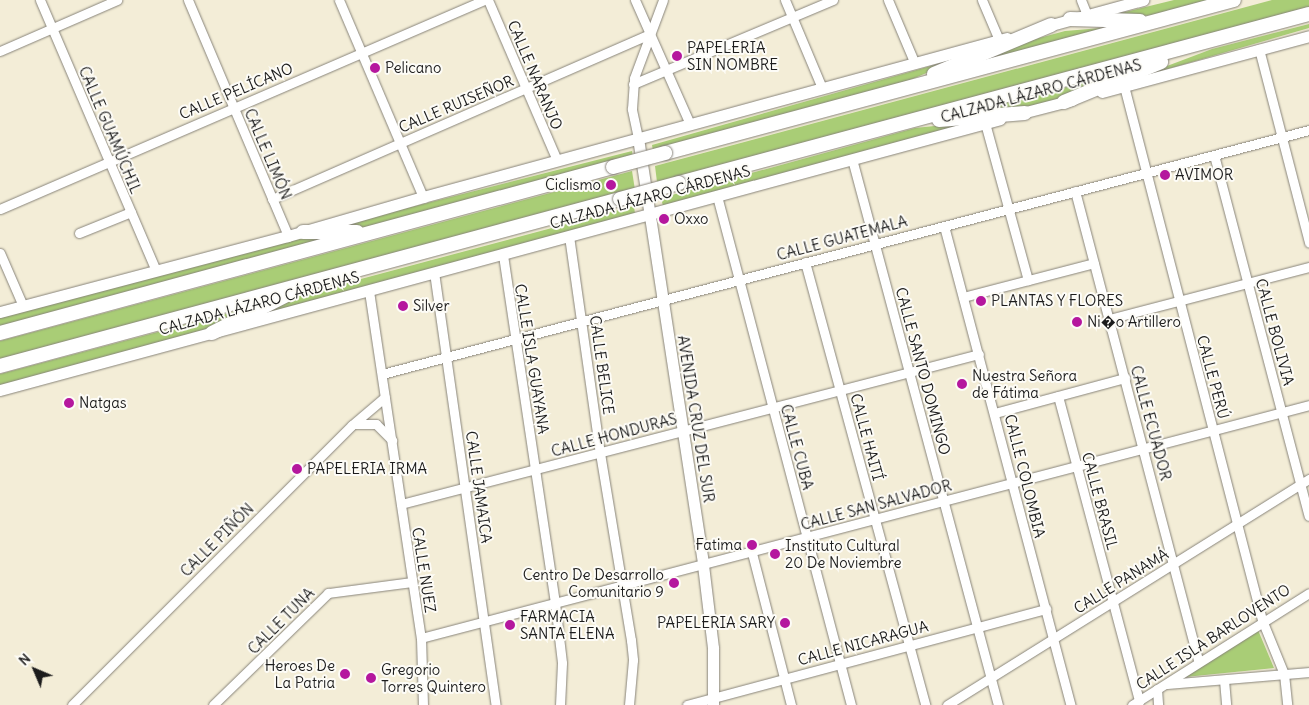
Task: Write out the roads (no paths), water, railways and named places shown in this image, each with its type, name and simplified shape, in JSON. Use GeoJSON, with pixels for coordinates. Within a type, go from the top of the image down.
{"type":"FeatureCollection","features":[{"type":"Feature","properties":{"kind":"highway"},"geometry":{"type":"LineString","coordinates":[[0,333],[1234,0]]}},
{"type":"Feature","properties":{"kind":"highway","name":"CALZADA LÁZARO CÁRDENAS"},"geometry":{"type":"LineString","coordinates":[[0,366],[1309,14]]}},
{"type":"Feature","properties":{"kind":"highway"},"geometry":{"type":"LineString","coordinates":[[1070,19],[1155,21]]}},
{"type":"Feature","properties":{"kind":"highway"},"geometry":{"type":"LineString","coordinates":[[883,95],[1051,25]]}},
{"type":"Feature","properties":{"kind":"highway"},"geometry":{"type":"LineString","coordinates":[[1064,102],[1213,40]]}},
{"type":"Feature","properties":{"kind":"highway"},"geometry":{"type":"LineString","coordinates":[[901,124],[1025,112]]}},
{"type":"Feature","properties":{"kind":"highway"},"geometry":{"type":"LineString","coordinates":[[303,232],[376,232]]}},
{"type":"Feature","properties":{"kind":"highway"},"geometry":{"type":"LineString","coordinates":[[212,333],[316,281]]}},
{"type":"Feature","properties":{"kind":"main road"},"geometry":{"type":"LineString","coordinates":[[0,312],[303,232],[423,197],[915,64],[1143,0]]}},
{"type":"Feature","properties":{"kind":"main road","name":"CALZADA LÁZARO CÁRDENAS"},"geometry":{"type":"LineString","coordinates":[[0,390],[1309,36]]}},
{"type":"Feature","properties":{"kind":"main road","name":"AVENIDA CRUZ DEL SUR"},"geometry":{"type":"LineString","coordinates":[[638,138],[703,565],[713,648],[713,701]]}},
{"type":"Feature","properties":{"kind":"street","name":"CALLE GUAMÚCHIL"},"geometry":{"type":"LineString","coordinates":[[40,0],[156,271]]}},
{"type":"Feature","properties":{"kind":"street"},"geometry":{"type":"LineString","coordinates":[[0,51],[117,0]]}},
{"type":"Feature","properties":{"kind":"street","name":"CALLE LIMÓN"},"geometry":{"type":"LineString","coordinates":[[188,0],[288,236]]}},
{"type":"Feature","properties":{"kind":"street"},"geometry":{"type":"LineString","coordinates":[[339,0],[423,197]]}},
{"type":"Feature","properties":{"kind":"street","name":"CALLE PELÍCANO"},"geometry":{"type":"LineString","coordinates":[[0,209],[484,0]]}},
{"type":"Feature","properties":{"kind":"street","name":"CALLE NARANJO"},"geometry":{"type":"LineString","coordinates":[[488,0],[557,160]]}},
{"type":"Feature","properties":{"kind":"street"},"geometry":{"type":"LineString","coordinates":[[635,0],[690,124]]}},
{"type":"Feature","properties":{"kind":"street"},"geometry":{"type":"LineString","coordinates":[[638,138],[632,109],[633,84],[649,34],[663,0]]}},
{"type":"Feature","properties":{"kind":"street"},"geometry":{"type":"LineString","coordinates":[[785,0],[822,88]]}},
{"type":"Feature","properties":{"kind":"street"},"geometry":{"type":"LineString","coordinates":[[633,84],[833,0]]}},
{"type":"Feature","properties":{"kind":"street"},"geometry":{"type":"LineString","coordinates":[[888,0],[915,64]]}},
{"type":"Feature","properties":{"kind":"street"},"geometry":{"type":"LineString","coordinates":[[982,0],[999,40]]}},
{"type":"Feature","properties":{"kind":"street"},"geometry":{"type":"LineString","coordinates":[[1081,0],[1087,15]]}},
{"type":"Feature","properties":{"kind":"street","name":"CALLE RUISEÑOR"},"geometry":{"type":"LineString","coordinates":[[272,199],[649,34]]}},
{"type":"Feature","properties":{"kind":"street"},"geometry":{"type":"LineString","coordinates":[[1259,49],[1309,242]]}},
{"type":"Feature","properties":{"kind":"street","name":"CALLE PERÚ"},"geometry":{"type":"LineString","coordinates":[[1124,86],[1178,301],[1262,620],[1284,674],[1287,705]]}},
{"type":"Feature","properties":{"kind":"street"},"geometry":{"type":"LineString","coordinates":[[985,123],[1028,280]]}},
{"type":"Feature","properties":{"kind":"street","name":"CALLE GUATEMALA"},"geometry":{"type":"LineString","coordinates":[[382,374],[1309,130]]}},
{"type":"Feature","properties":{"kind":"street","name":"CALLE BOLIVIA"},"geometry":{"type":"LineString","coordinates":[[1214,155],[1282,412],[1305,482],[1309,516]]}},
{"type":"Feature","properties":{"kind":"street","name":"CALLE SANTO DOMINGO"},"geometry":{"type":"LineString","coordinates":[[852,160],[998,705]]}},
{"type":"Feature","properties":{"kind":"street","name":"CALLE ECUADOR"},"geometry":{"type":"LineString","coordinates":[[1075,191],[1199,662]]}},
{"type":"Feature","properties":{"kind":"street","name":"CALLE CUBA"},"geometry":{"type":"LineString","coordinates":[[717,196],[851,705]]}},
{"type":"Feature","properties":{"kind":"street"},"geometry":{"type":"LineString","coordinates":[[79,233],[131,212]]}},
{"type":"Feature","properties":{"kind":"street","name":"CALLE COLOMBIA"},"geometry":{"type":"LineString","coordinates":[[944,226],[1071,705]]}},
{"type":"Feature","properties":{"kind":"street","name":"CALLE BELICE"},"geometry":{"type":"LineString","coordinates":[[569,236],[600,453],[632,652],[629,705]]}},
{"type":"Feature","properties":{"kind":"street"},"geometry":{"type":"LineString","coordinates":[[0,252],[23,306]]}},
{"type":"Feature","properties":{"kind":"street","name":"CALLE ISLA GUAYANA"},"geometry":{"type":"LineString","coordinates":[[503,254],[555,603],[562,663],[560,705]]}},
{"type":"Feature","properties":{"kind":"street","name":"CALLE HAITÍ"},"geometry":{"type":"LineString","coordinates":[[805,262],[925,705]]}},
{"type":"Feature","properties":{"kind":"street"},"geometry":{"type":"LineString","coordinates":[[963,297],[1094,263]]}},
{"type":"Feature","properties":{"kind":"street"},"geometry":{"type":"LineString","coordinates":[[1109,319],[1309,267]]}},
{"type":"Feature","properties":{"kind":"street","name":"CALLE JAMAICA"},"geometry":{"type":"LineString","coordinates":[[434,272],[496,705]]}},
{"type":"Feature","properties":{"kind":"street","name":"CALLE NUEZ"},"geometry":{"type":"LineString","coordinates":[[369,291],[421,638],[423,705]]}},
{"type":"Feature","properties":{"kind":"street","name":"CALLE HONDURAS"},"geometry":{"type":"LineString","coordinates":[[401,504],[979,354]]}},
{"type":"Feature","properties":{"kind":"street"},"geometry":{"type":"LineString","coordinates":[[995,413],[1125,378]]}},
{"type":"Feature","properties":{"kind":"street","name":"CALLE BRASIL"},"geometry":{"type":"LineString","coordinates":[[1058,396],[1113,602],[1135,703]]}},
{"type":"Feature","properties":{"kind":"street","name":"CALLE PIÑÓN"},"geometry":{"type":"LineString","coordinates":[[72,705],[352,425],[385,398]]}},
{"type":"Feature","properties":{"kind":"street","name":"CALLE SAN SALVADOR"},"geometry":{"type":"LineString","coordinates":[[421,638],[752,553],[1309,405]]}},
{"type":"Feature","properties":{"kind":"street"},"geometry":{"type":"LineString","coordinates":[[352,425],[376,424],[392,440]]}},
{"type":"Feature","properties":{"kind":"street","name":"CALLE PANAMÁ"},"geometry":{"type":"LineString","coordinates":[[947,705],[1305,482]]}},
{"type":"Feature","properties":{"kind":"street"},"geometry":{"type":"LineString","coordinates":[[752,553],[791,705]]}},
{"type":"Feature","properties":{"kind":"street","name":"CALLE TUNA"},"geometry":{"type":"LineString","coordinates":[[213,705],[328,593],[412,582]]}},
{"type":"Feature","properties":{"kind":"street","name":"CALLE ISLA BARLOVENTO"},"geometry":{"type":"LineString","coordinates":[[1135,703],[1262,620],[1309,593]]}},
{"type":"Feature","properties":{"kind":"street","name":"CALLE NICARAGUA"},"geometry":{"type":"LineString","coordinates":[[687,705],[713,701],[784,678],[1046,609]]}},
{"type":"Feature","properties":{"kind":"street"},"geometry":{"type":"LineString","coordinates":[[1158,705],[1161,687],[1309,672]]}},
{"type":"Feature","properties":{"kind":"street"},"geometry":{"type":"LineString","coordinates":[[1224,680],[1226,705]]}},
{"type":"Feature","properties":{"kind":"place","name":"PAPELERIA SIN NOMBRE"},"geometry":{"type":"Point","coordinates":[677,56]}},
{"type":"Feature","properties":{"kind":"place","name":"Pelicano"},"geometry":{"type":"Point","coordinates":[375,68]}},
{"type":"Feature","properties":{"kind":"place","name":"AVIMOR"},"geometry":{"type":"Point","coordinates":[1165,175]}},
{"type":"Feature","properties":{"kind":"place","name":"Ciclismo"},"geometry":{"type":"Point","coordinates":[611,185]}},
{"type":"Feature","properties":{"kind":"place","name":"Oxxo"},"geometry":{"type":"Point","coordinates":[664,219]}},
{"type":"Feature","properties":{"kind":"place","name":"PLANTAS Y FLORES"},"geometry":{"type":"Point","coordinates":[981,301]}},
{"type":"Feature","properties":{"kind":"place","name":"Silver"},"geometry":{"type":"Point","coordinates":[403,306]}},
{"type":"Feature","properties":{"kind":"place","name":"Ni�o Artillero"},"geometry":{"type":"Point","coordinates":[1077,322]}},
{"type":"Feature","properties":{"kind":"place","name":"Nuestra Señora de Fátima"},"geometry":{"type":"Point","coordinates":[962,384]}},
{"type":"Feature","properties":{"kind":"place","name":"Natgas"},"geometry":{"type":"Point","coordinates":[69,403]}},
{"type":"Feature","properties":{"kind":"place","name":"PAPELERIA IRMA"},"geometry":{"type":"Point","coordinates":[297,469]}},
{"type":"Feature","properties":{"kind":"place","name":"Fatima"},"geometry":{"type":"Point","coordinates":[752,545]}},
{"type":"Feature","properties":{"kind":"place","name":"Instituto Cultural 20 De Noviembre"},"geometry":{"type":"Point","coordinates":[775,554]}},
{"type":"Feature","properties":{"kind":"place","name":"Centro De Desarrollo Comunitario 9"},"geometry":{"type":"Point","coordinates":[674,583]}},
{"type":"Feature","properties":{"kind":"place","name":"PAPELERIA SARY"},"geometry":{"type":"Point","coordinates":[785,623]}},
{"type":"Feature","properties":{"kind":"place","name":"FARMACIA SANTA ELENA"},"geometry":{"type":"Point","coordinates":[510,625]}},
{"type":"Feature","properties":{"kind":"place","name":"Heroes De La Patria"},"geometry":{"type":"Point","coordinates":[345,674]}},
{"type":"Feature","properties":{"kind":"place","name":"Gregorio Torres Quintero"},"geometry":{"type":"Point","coordinates":[371,678]}}]}
